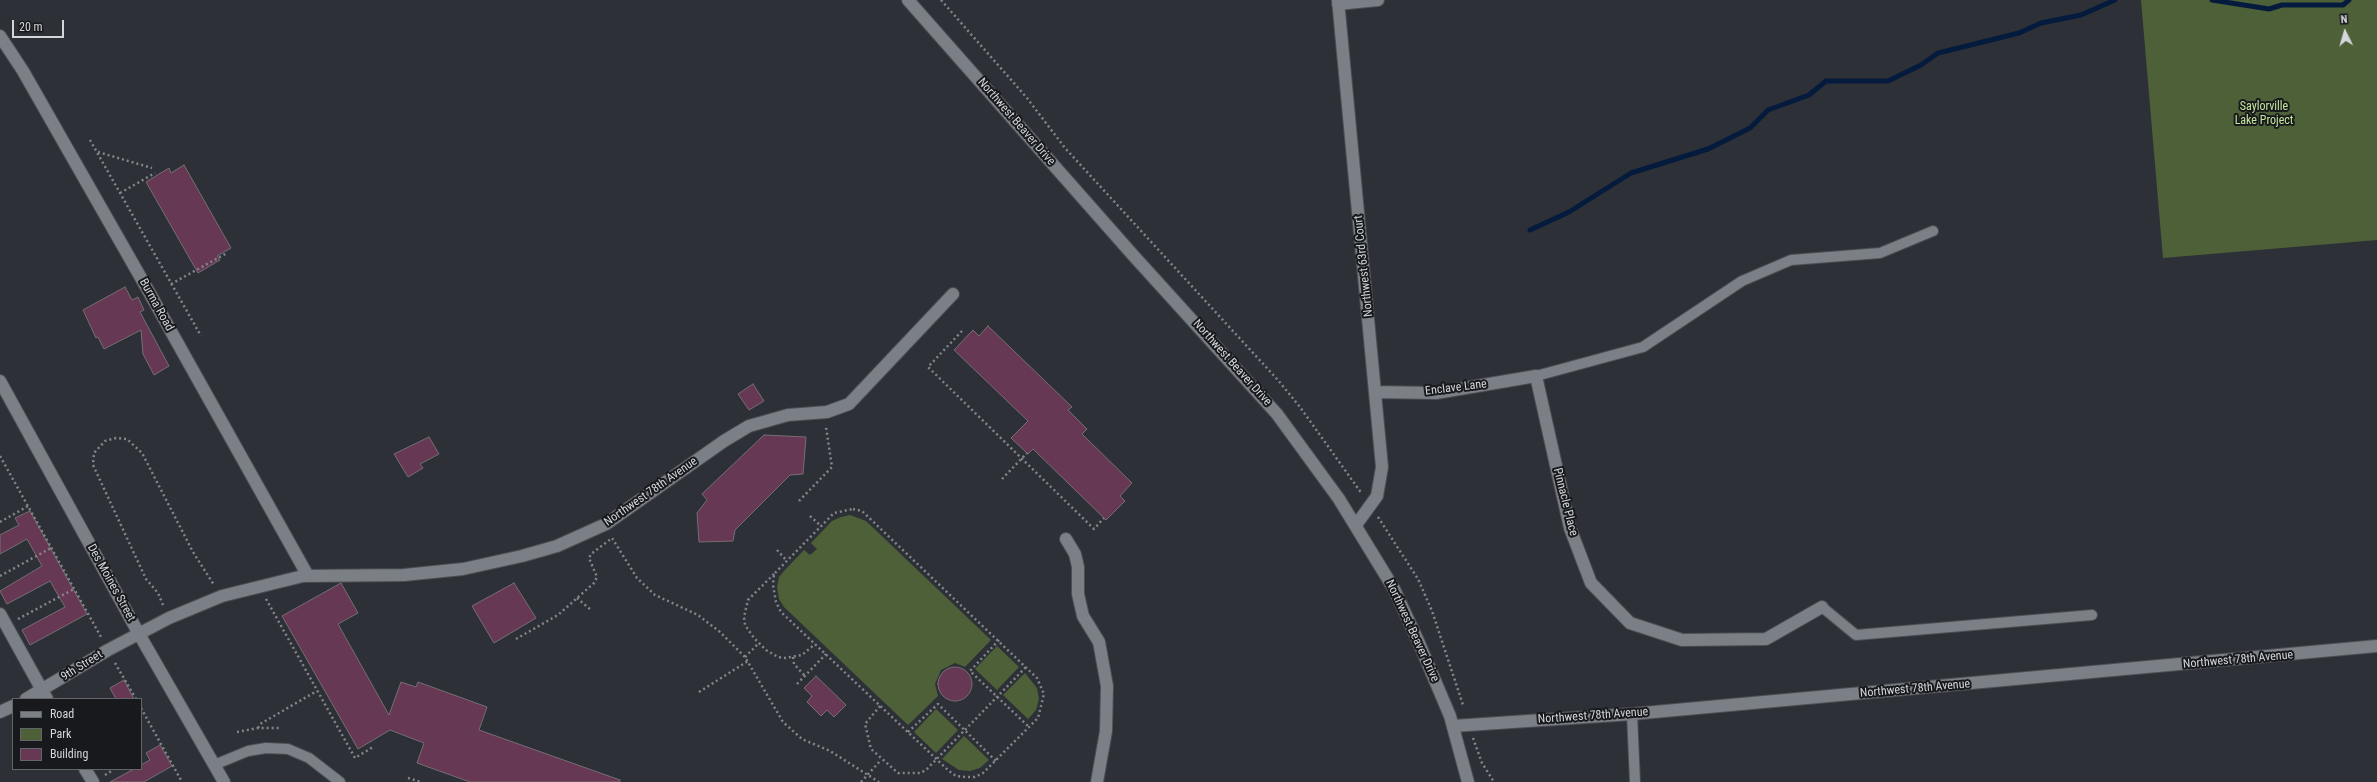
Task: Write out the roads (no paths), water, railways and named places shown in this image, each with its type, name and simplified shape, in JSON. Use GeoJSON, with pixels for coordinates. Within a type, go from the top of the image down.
{"type":"FeatureCollection","features":[{"type":"Feature","properties":{"kind":"street","name":"Northwest Beaver Drive"},"geometry":{"type":"LineString","coordinates":[[908,0],[1132,254],[1277,414],[1356,525],[1394,589],[1419,643],[1453,726],[1468,782]]}},
{"type":"Feature","properties":{"kind":"street"},"geometry":{"type":"LineString","coordinates":[[1338,2],[1378,0]]}},
{"type":"Feature","properties":{"kind":"street","name":"Northwest 63rd Court"},"geometry":{"type":"LineString","coordinates":[[1338,2],[1382,467],[1377,496],[1356,525]]}},
{"type":"Feature","properties":{"kind":"street","name":"Burma Road"},"geometry":{"type":"LineString","coordinates":[[0,36],[23,71],[308,576]]}},
{"type":"Feature","properties":{"kind":"street","name":"Northwest 78th Avenue"},"geometry":{"type":"LineString","coordinates":[[139,634],[169,618],[222,596],[258,586],[308,576],[404,575],[464,569],[522,556],[557,546],[606,524],[724,441],[749,426],[788,415],[823,412],[849,404],[953,294]]}},
{"type":"Feature","properties":{"kind":"street","name":"Enclave Lane"},"geometry":{"type":"LineString","coordinates":[[1375,392],[1436,393],[1536,376]]}},
{"type":"Feature","properties":{"kind":"street","name":"Pinnacle Place"},"geometry":{"type":"LineString","coordinates":[[1536,376],[1570,528],[1591,583],[1630,623],[1682,640],[1766,640],[1822,607]]}},
{"type":"Feature","properties":{"kind":"street","name":"Des Moines Street"},"geometry":{"type":"LineString","coordinates":[[0,381],[139,634],[224,782]]}},
{"type":"Feature","properties":{"kind":"street"},"geometry":{"type":"LineString","coordinates":[[1066,538],[1075,554],[1078,567],[1078,594],[1083,616],[1099,642],[1107,686],[1106,731],[1098,782]]}},
{"type":"Feature","properties":{"kind":"street"},"geometry":{"type":"LineString","coordinates":[[0,614],[45,695]]}},
{"type":"Feature","properties":{"kind":"street","name":"9th Street"},"geometry":{"type":"LineString","coordinates":[[31,698],[45,695],[108,650],[139,634]]}},
{"type":"Feature","properties":{"kind":"street","name":"Northwest 78th Avenue"},"geometry":{"type":"LineString","coordinates":[[1453,726],[1632,714],[2377,646]]}},
{"type":"Feature","properties":{"kind":"street"},"geometry":{"type":"LineString","coordinates":[[0,712],[12,706]]}},
{"type":"Feature","properties":{"kind":"street"},"geometry":{"type":"LineString","coordinates":[[86,770],[92,782]]}},
{"type":"Feature","properties":{"kind":"lane"},"geometry":{"type":"LineString","coordinates":[[1536,376],[1643,348],[1742,281],[1790,260],[1880,253],[1933,230]]}},
{"type":"Feature","properties":{"kind":"lane"},"geometry":{"type":"LineString","coordinates":[[1822,607],[1856,635],[2092,615]]}},
{"type":"Feature","properties":{"kind":"lane"},"geometry":{"type":"LineString","coordinates":[[1632,714],[1635,782]]}},
{"type":"Feature","properties":{"kind":"lane"},"geometry":{"type":"LineString","coordinates":[[214,765],[248,751],[266,748],[288,749],[309,758],[340,782]]}},
{"type":"Feature","properties":{"kind":"waterway"},"geometry":{"type":"LineString","coordinates":[[1530,230],[1569,212],[1631,173],[1708,149],[1750,128],[1768,110],[1809,95],[1826,81],[1888,81],[1921,65],[1938,53],[2019,33],[2041,23],[2081,15],[2115,0]]}},
{"type":"Feature","properties":{"kind":"waterway"},"geometry":{"type":"LineString","coordinates":[[2212,0],[2269,9],[2282,5],[2343,5],[2349,0]]}},
{"type":"Feature","properties":{"kind":"park label","name":"Saylorville Lake Project"},"geometry":{"type":"Point","coordinates":[2264,114]}}]}
